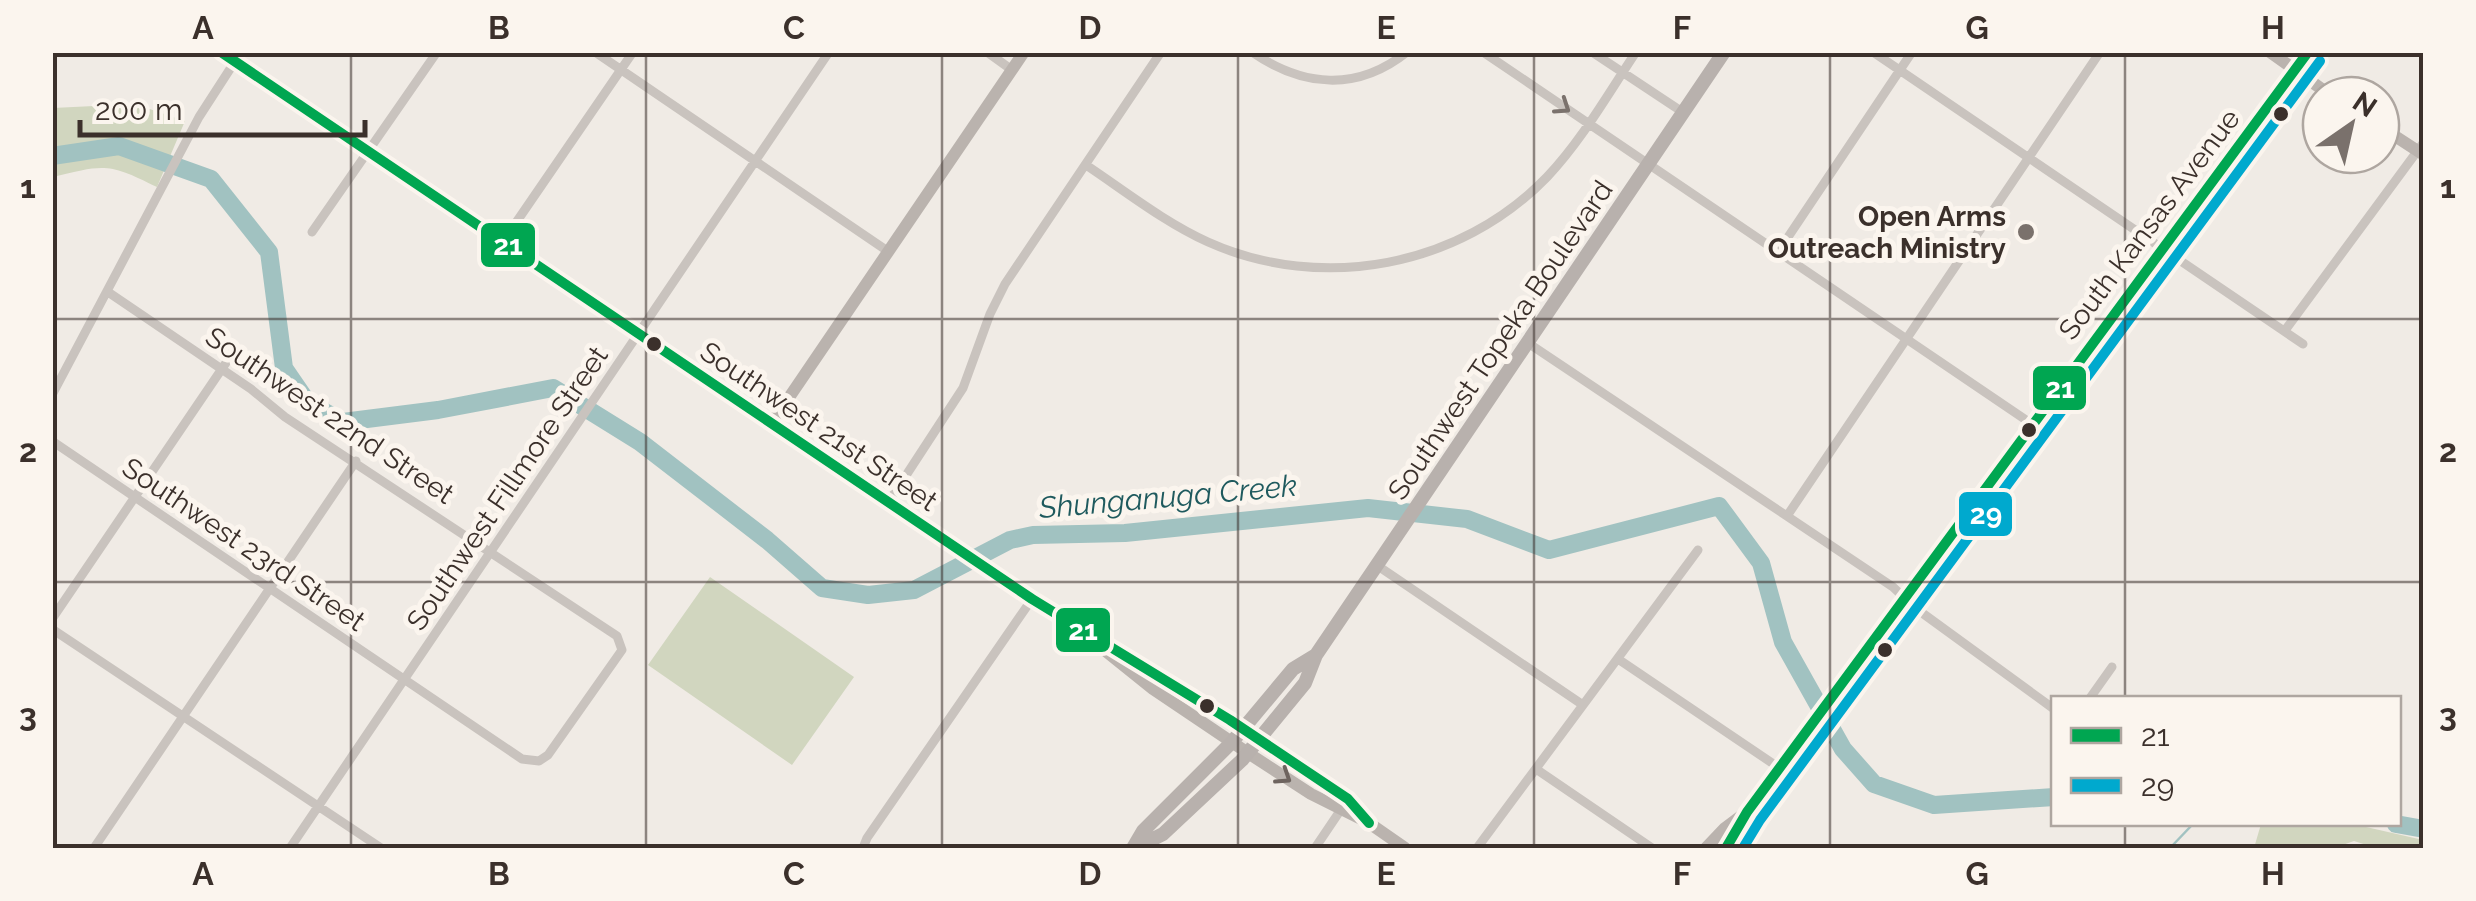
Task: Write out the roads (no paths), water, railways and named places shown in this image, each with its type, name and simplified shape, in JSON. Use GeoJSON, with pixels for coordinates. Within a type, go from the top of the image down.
{"type":"FeatureCollection","features":[{"type":"Feature","properties":{"kind":"main road","name":"Southwest 21st Street"},"geometry":{"type":"LineString","coordinates":[[220,52],[238,57],[502,243],[1092,638],[1124,668],[1248,753],[1344,804]]}},
{"type":"Feature","properties":{"kind":"main road"},"geometry":{"type":"LineString","coordinates":[[771,424],[1024,52]]}},
{"type":"Feature","properties":{"kind":"main road","name":"Southwest Topeka Boulevard"},"geometry":{"type":"LineString","coordinates":[[1134,848],[1163,834],[1248,753],[1304,684],[1316,655],[1724,52]]}},
{"type":"Feature","properties":{"kind":"main road"},"geometry":{"type":"LineString","coordinates":[[2270,52],[2302,75]]}},
{"type":"Feature","properties":{"kind":"main road","name":"South Kansas Avenue"},"geometry":{"type":"LineString","coordinates":[[1726,848],[1747,812],[2308,52]]}},
{"type":"Feature","properties":{"kind":"main road","name":"Southwest 21st Street"},"geometry":{"type":"LineString","coordinates":[[1092,638],[1121,650],[1259,739],[1405,848]]}},
{"type":"Feature","properties":{"kind":"main road","name":"Southwest Topeka Boulevard"},"geometry":{"type":"LineString","coordinates":[[1134,848],[1143,830],[1232,742],[1293,670],[1316,655]]}},
{"type":"Feature","properties":{"kind":"main road","name":"South Kansas Avenue"},"geometry":{"type":"LineString","coordinates":[[1706,848],[1724,828],[1747,812]]}},
{"type":"Feature","properties":{"kind":"street"},"geometry":{"type":"LineString","coordinates":[[312,232],[437,52]]}},
{"type":"Feature","properties":{"kind":"street"},"geometry":{"type":"LineString","coordinates":[[595,52],[888,252]]}},
{"type":"Feature","properties":{"kind":"street"},"geometry":{"type":"LineString","coordinates":[[502,243],[633,52]]}},
{"type":"Feature","properties":{"kind":"street","name":"Southwest Fillmore Street"},"geometry":{"type":"LineString","coordinates":[[290,848],[830,52]]}},
{"type":"Feature","properties":{"kind":"street"},"geometry":{"type":"LineString","coordinates":[[986,52],[1012,70]]}},
{"type":"Feature","properties":{"kind":"street"},"geometry":{"type":"LineString","coordinates":[[888,503],[963,388],[1005,284],[1161,52]]}},
{"type":"Feature","properties":{"kind":"street"},"geometry":{"type":"LineString","coordinates":[[1252,52],[1292,75],[1326,82],[1372,74],[1407,52]]}},
{"type":"Feature","properties":{"kind":"street"},"geometry":{"type":"LineString","coordinates":[[1483,52],[2032,424]]}},
{"type":"Feature","properties":{"kind":"street"},"geometry":{"type":"LineString","coordinates":[[1592,52],[1684,113]]}},
{"type":"Feature","properties":{"kind":"street"},"geometry":{"type":"LineString","coordinates":[[1086,164],[1184,230],[1227,250],[1288,265],[1351,268],[1412,257],[1484,227],[1546,178],[1636,52]]}},
{"type":"Feature","properties":{"kind":"street"},"geometry":{"type":"LineString","coordinates":[[1874,52],[2303,344]]}},
{"type":"Feature","properties":{"kind":"street"},"geometry":{"type":"LineString","coordinates":[[1778,252],[1912,52]]}},
{"type":"Feature","properties":{"kind":"street"},"geometry":{"type":"LineString","coordinates":[[1787,516],[2100,52]]}},
{"type":"Feature","properties":{"kind":"street"},"geometry":{"type":"LineString","coordinates":[[52,396],[191,136],[238,57]]}},
{"type":"Feature","properties":{"kind":"street"},"geometry":{"type":"LineString","coordinates":[[2286,329],[2421,149]]}},
{"type":"Feature","properties":{"kind":"street","name":"Southwest 22nd Street"},"geometry":{"type":"LineString","coordinates":[[108,292],[222,368],[285,417],[617,636],[622,645],[620,654],[559,740]]}},
{"type":"Feature","properties":{"kind":"street"},"geometry":{"type":"LineString","coordinates":[[1528,343],[1905,598],[2051,707]]}},
{"type":"Feature","properties":{"kind":"street"},"geometry":{"type":"LineString","coordinates":[[52,620],[234,351]]}},
{"type":"Feature","properties":{"kind":"street","name":"Southwest 23rd Street"},"geometry":{"type":"LineString","coordinates":[[52,441],[522,759],[542,760],[559,740]]}},
{"type":"Feature","properties":{"kind":"street"},"geometry":{"type":"LineString","coordinates":[[94,848],[356,461]]}},
{"type":"Feature","properties":{"kind":"street"},"geometry":{"type":"LineString","coordinates":[[1478,848],[1698,550]]}},
{"type":"Feature","properties":{"kind":"street"},"geometry":{"type":"LineString","coordinates":[[1378,566],[1583,706]]}},
{"type":"Feature","properties":{"kind":"street"},"geometry":{"type":"LineString","coordinates":[[863,848],[866,838],[1032,599]]}},
{"type":"Feature","properties":{"kind":"street"},"geometry":{"type":"LineString","coordinates":[[52,629],[381,848]]}},
{"type":"Feature","properties":{"kind":"street"},"geometry":{"type":"LineString","coordinates":[[1618,659],[1781,769]]}},
{"type":"Feature","properties":{"kind":"street"},"geometry":{"type":"LineString","coordinates":[[2091,696],[2112,667]]}},
{"type":"Feature","properties":{"kind":"street"},"geometry":{"type":"LineString","coordinates":[[1536,769],[1652,848]]}},
{"type":"Feature","properties":{"kind":"street"},"geometry":{"type":"LineString","coordinates":[[1315,848],[1344,804]]}},
{"type":"Feature","properties":{"kind":"waterway","name":"Shunganuga Creek"},"geometry":{"type":"LineString","coordinates":[[52,156],[119,146],[211,179],[269,252],[284,368],[308,403],[343,422],[438,410],[553,388],[640,442],[767,540],[822,588],[868,595],[914,590],[1010,540],[1033,535],[1125,533],[1368,508],[1467,519],[1549,550],[1719,506],[1761,563],[1783,642],[1843,749],[1874,784],[1934,805],[2051,797]]}},
{"type":"Feature","properties":{"kind":"waterway","name":"Shunganuga Creek"},"geometry":{"type":"LineString","coordinates":[[2401,825],[2424,829]]}},
{"type":"Feature","properties":{"kind":"waterway"},"geometry":{"type":"LineString","coordinates":[[2170,848],[2191,826]]}},
{"type":"Feature","properties":{"kind":"place","name":"Open Arms Outreach Ministry"},"geometry":{"type":"Point","coordinates":[2026,232]}}]}
